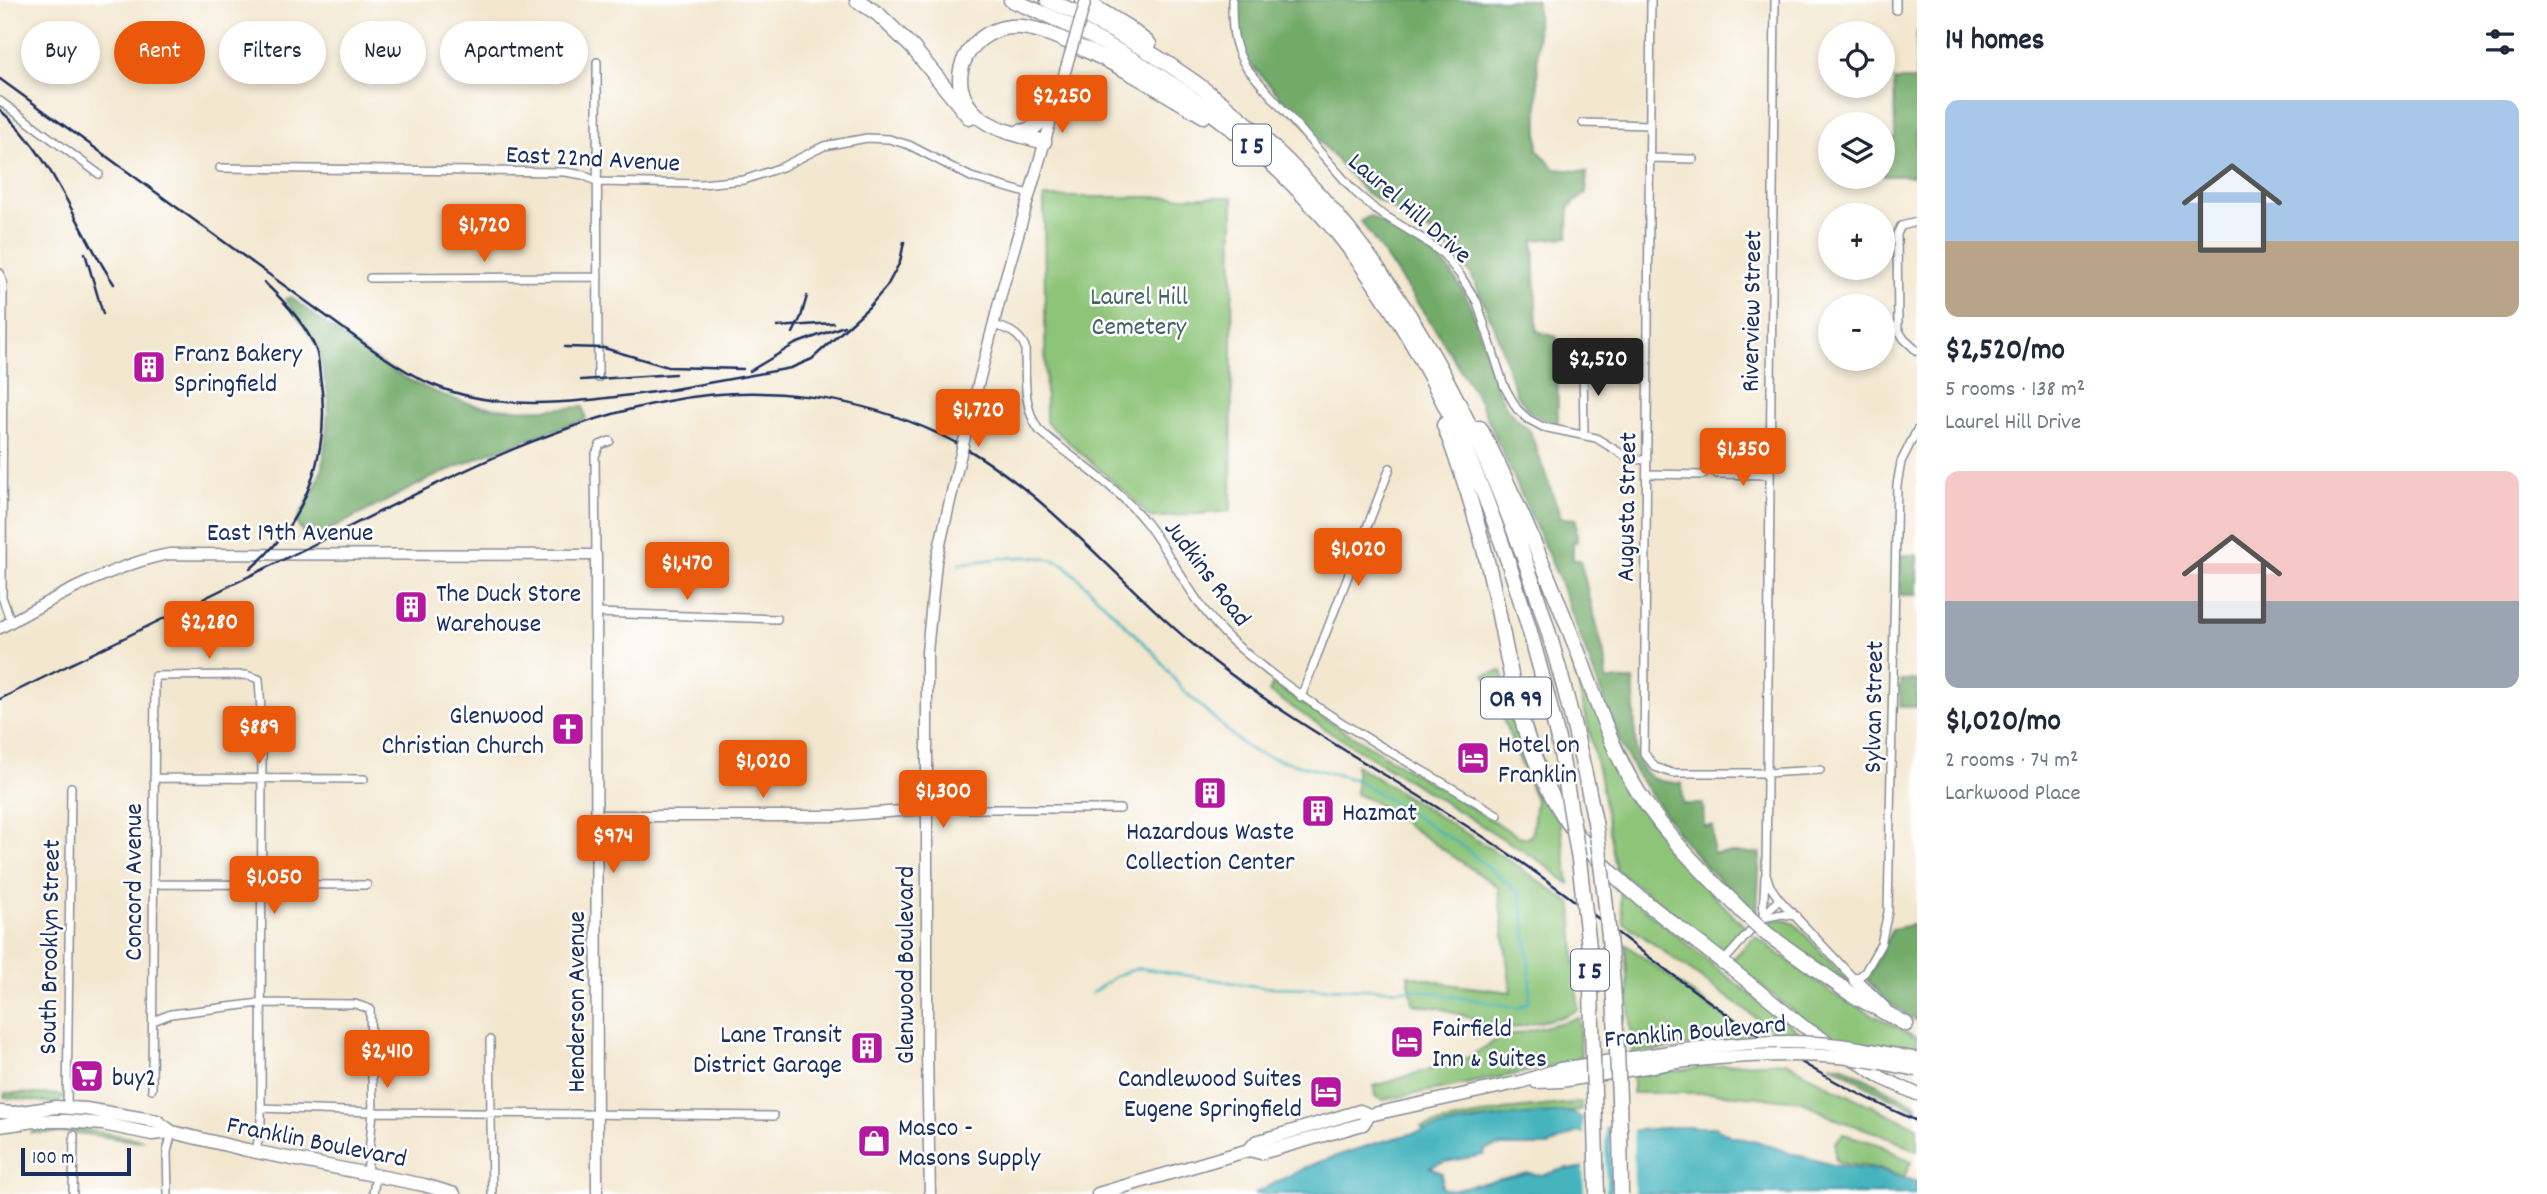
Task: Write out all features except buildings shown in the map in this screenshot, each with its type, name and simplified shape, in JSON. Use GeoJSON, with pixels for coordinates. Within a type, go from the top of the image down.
{"type":"FeatureCollection","features":[{"type":"Feature","properties":{"kind":"highway"},"geometry":{"type":"LineString","coordinates":[[857,0],[897,31],[976,124],[999,136],[1043,146]]}},
{"type":"Feature","properties":{"kind":"highway","name":"I 5"},"geometry":{"type":"LineString","coordinates":[[1011,0],[1122,52],[1177,85],[1247,141],[1337,232],[1397,317],[1452,419],[1504,548],[1543,672],[1560,748],[1579,860],[1590,956],[1597,1194]]}},
{"type":"Feature","properties":{"kind":"highway","name":"I 5"},"geometry":{"type":"LineString","coordinates":[[1048,0],[1109,29],[1167,63],[1242,118],[1311,184],[1378,266],[1408,311],[1444,375],[1489,469],[1545,615],[1579,741],[1605,889],[1615,997],[1621,1194]]}},
{"type":"Feature","properties":{"kind":"highway"},"geometry":{"type":"LineString","coordinates":[[1084,0],[1154,47],[1167,63]]}},
{"type":"Feature","properties":{"kind":"highway"},"geometry":{"type":"LineString","coordinates":[[1043,146],[989,124],[969,106],[961,80],[964,58],[979,39],[992,31],[1019,27],[1056,36],[1117,64],[1247,141]]}},
{"type":"Feature","properties":{"kind":"highway"},"geometry":{"type":"LineString","coordinates":[[1013,132],[1027,131],[1038,125],[1058,94]]}},
{"type":"Feature","properties":{"kind":"highway","name":"OR 99"},"geometry":{"type":"LineString","coordinates":[[1425,367],[1475,516],[1519,710],[1538,770],[1561,811],[1594,855],[1616,876],[1723,961]]}},
{"type":"Feature","properties":{"kind":"highway","name":"OR 99"},"geometry":{"type":"LineString","coordinates":[[1444,375],[1464,398],[1534,539],[1628,775],[1657,819],[1699,867],[1767,934],[1851,994],[1911,1026]]}},
{"type":"Feature","properties":{"kind":"main road","name":"OR 99"},"geometry":{"type":"LineString","coordinates":[[1723,961],[1803,1026],[1882,1078],[1917,1094]]}},
{"type":"Feature","properties":{"kind":"main road"},"geometry":{"type":"LineString","coordinates":[[1856,980],[1872,998],[1911,1026]]}},
{"type":"Feature","properties":{"kind":"main road","name":"Franklin Boulevard"},"geometry":{"type":"LineString","coordinates":[[1098,1194],[1248,1150],[1256,1142],[1360,1111],[1369,1115],[1521,1082],[1560,1069],[1676,1057],[1772,1042],[1868,1049],[1917,1059]]}},
{"type":"Feature","properties":{"kind":"main road","name":"Franklin Boulevard"},"geometry":{"type":"LineString","coordinates":[[1676,1057],[1813,1055],[1917,1070]]}},
{"type":"Feature","properties":{"kind":"main road","name":"Franklin Boulevard"},"geometry":{"type":"LineString","coordinates":[[0,1112],[14,1113],[47,1107],[67,1114],[157,1121],[172,1132],[256,1152],[424,1185],[454,1194]]}},
{"type":"Feature","properties":{"kind":"main road","name":"Franklin Boulevard"},"geometry":{"type":"LineString","coordinates":[[0,1126],[67,1114]]}},
{"type":"Feature","properties":{"kind":"street","name":"Glenwood Boulevard"},"geometry":{"type":"LineString","coordinates":[[930,1194],[927,652],[930,607],[936,562],[993,325],[1084,0]]}},
{"type":"Feature","properties":{"kind":"street","name":"Laurel Hill Drive"},"geometry":{"type":"LineString","coordinates":[[1232,0],[1233,37],[1237,52],[1246,67],[1355,192],[1377,211],[1444,255],[1460,275],[1477,302],[1504,386],[1517,409],[1543,427],[1584,434],[1607,443],[1630,459],[1647,460]]}},
{"type":"Feature","properties":{"kind":"street","name":"Augusta Street"},"geometry":{"type":"LineString","coordinates":[[1651,0],[1644,752],[1658,769],[1672,773],[1767,774]]}},
{"type":"Feature","properties":{"kind":"street","name":"Riverview Street"},"geometry":{"type":"LineString","coordinates":[[1763,918],[1766,874],[1775,0]]}},
{"type":"Feature","properties":{"kind":"street"},"geometry":{"type":"LineString","coordinates":[[1896,0],[1896,10]]}},
{"type":"Feature","properties":{"kind":"street"},"geometry":{"type":"LineString","coordinates":[[597,62],[598,378]]}},
{"type":"Feature","properties":{"kind":"street"},"geometry":{"type":"LineString","coordinates":[[0,102],[99,174]]}},
{"type":"Feature","properties":{"kind":"street"},"geometry":{"type":"LineString","coordinates":[[1583,124],[1649,125]]}},
{"type":"Feature","properties":{"kind":"street","name":"East 22nd Avenue"},"geometry":{"type":"LineString","coordinates":[[220,167],[565,172],[583,175],[598,183],[701,184],[744,180],[782,167],[824,146],[867,138],[889,139],[909,145],[971,177],[1029,194]]}},
{"type":"Feature","properties":{"kind":"street"},"geometry":{"type":"LineString","coordinates":[[1649,158],[1693,159]]}},
{"type":"Feature","properties":{"kind":"street"},"geometry":{"type":"LineString","coordinates":[[1917,222],[1905,223],[1898,230],[1897,270],[1898,329],[1917,351]]}},
{"type":"Feature","properties":{"kind":"street"},"geometry":{"type":"LineString","coordinates":[[0,273],[3,285],[2,597],[11,622]]}},
{"type":"Feature","properties":{"kind":"street"},"geometry":{"type":"LineString","coordinates":[[370,278],[598,277]]}},
{"type":"Feature","properties":{"kind":"street","name":"Judkins Road"},"geometry":{"type":"LineString","coordinates":[[993,325],[1021,338],[1025,347],[1029,410],[1039,430],[1128,502],[1148,526],[1182,580],[1228,637],[1301,697],[1498,814]]}},
{"type":"Feature","properties":{"kind":"street"},"geometry":{"type":"LineString","coordinates":[[1583,363],[1584,434]]}},
{"type":"Feature","properties":{"kind":"street","name":"Sylvan Street"},"geometry":{"type":"LineString","coordinates":[[1856,980],[1865,972],[1876,954],[1887,927],[1897,485],[1901,462],[1917,430]]}},
{"type":"Feature","properties":{"kind":"street","name":"Henderson Avenue"},"geometry":{"type":"LineString","coordinates":[[597,1194],[595,456],[600,445],[611,441]]}},
{"type":"Feature","properties":{"kind":"street"},"geometry":{"type":"LineString","coordinates":[[1301,697],[1390,468]]}},
{"type":"Feature","properties":{"kind":"street"},"geometry":{"type":"LineString","coordinates":[[1647,474],[1703,475]]}},
{"type":"Feature","properties":{"kind":"street"},"geometry":{"type":"LineString","coordinates":[[1717,474],[1770,475]]}},
{"type":"Feature","properties":{"kind":"street","name":"East 19th Avenue"},"geometry":{"type":"LineString","coordinates":[[0,628],[141,560],[170,554],[596,555]]}},
{"type":"Feature","properties":{"kind":"street"},"geometry":{"type":"LineString","coordinates":[[597,613],[777,619]]}},
{"type":"Feature","properties":{"kind":"street","name":"Concord Avenue"},"geometry":{"type":"LineString","coordinates":[[152,1088],[155,676],[246,675],[259,679],[261,780]]}},
{"type":"Feature","properties":{"kind":"street"},"geometry":{"type":"LineString","coordinates":[[1767,774],[1820,770]]}},
{"type":"Feature","properties":{"kind":"street"},"geometry":{"type":"LineString","coordinates":[[154,778],[364,779]]}},
{"type":"Feature","properties":{"kind":"street"},"geometry":{"type":"LineString","coordinates":[[256,1152],[261,1108],[261,780]]}},
{"type":"Feature","properties":{"kind":"street","name":"South Brooklyn Street"},"geometry":{"type":"LineString","coordinates":[[67,1114],[71,787]]}},
{"type":"Feature","properties":{"kind":"street"},"geometry":{"type":"LineString","coordinates":[[598,816],[835,816],[927,809],[1119,809]]}},
{"type":"Feature","properties":{"kind":"street","name":"Riverview Street"},"geometry":{"type":"LineString","coordinates":[[1766,874],[1779,899],[1856,980]]}},
{"type":"Feature","properties":{"kind":"street"},"geometry":{"type":"LineString","coordinates":[[153,884],[367,885]]}},
{"type":"Feature","properties":{"kind":"street"},"geometry":{"type":"LineString","coordinates":[[1723,961],[1779,899]]}},
{"type":"Feature","properties":{"kind":"street"},"geometry":{"type":"LineString","coordinates":[[1763,918],[1783,914],[1796,916]]}},
{"type":"Feature","properties":{"kind":"street"},"geometry":{"type":"LineString","coordinates":[[153,1021],[170,1014],[260,1003],[355,1004],[370,1009],[373,1194]]}},
{"type":"Feature","properties":{"kind":"street"},"geometry":{"type":"LineString","coordinates":[[490,1040],[492,1194]]}},
{"type":"Feature","properties":{"kind":"street"},"geometry":{"type":"LineString","coordinates":[[261,1108],[373,1112],[774,1116]]}},
{"type":"Feature","properties":{"kind":"street"},"geometry":{"type":"LineString","coordinates":[[168,1194],[167,1149],[172,1132]]}},
{"type":"Feature","properties":{"kind":"street"},"geometry":{"type":"LineString","coordinates":[[73,1194],[74,1135]]}},
{"type":"Feature","properties":{"kind":"green space"},"geometry":{"type":"Polygon","coordinates":[[[1237,0],[1537,0],[1538,150],[1555,169],[1587,172],[1586,193],[1569,207],[1568,237],[1534,240],[1537,331],[1557,337],[1558,423],[1546,421],[1529,411],[1516,394],[1496,331],[1471,274],[1438,237],[1365,192],[1248,61],[1236,34],[1237,0]]]}},
{"type":"Feature","properties":{"kind":"green space"},"geometry":{"type":"Polygon","coordinates":[[[1917,31],[1917,176],[1895,176],[1895,80],[1916,80],[1917,31]]]}},
{"type":"Feature","properties":{"kind":"green space","name":"Laurel Hill Cemetery"},"geometry":{"type":"Polygon","coordinates":[[[1044,197],[1233,197],[1231,511],[1150,518],[1137,503],[1046,422],[1044,197]]]}},
{"type":"Feature","properties":{"kind":"green space"},"geometry":{"type":"Polygon","coordinates":[[[1370,216],[1422,246],[1448,268],[1461,287],[1470,304],[1494,382],[1507,409],[1530,431],[1561,518],[1576,519],[1577,542],[1573,542],[1573,560],[1580,560],[1606,662],[1606,680],[1634,680],[1635,744],[1639,763],[1644,771],[1658,780],[1682,783],[1683,804],[1703,804],[1704,826],[1713,826],[1713,853],[1760,853],[1757,916],[1708,869],[1682,839],[1636,773],[1622,747],[1559,579],[1480,402],[1437,332],[1361,221],[1370,216]]]}},
{"type":"Feature","properties":{"kind":"green space"},"geometry":{"type":"Polygon","coordinates":[[[291,297],[377,362],[425,388],[476,405],[503,409],[583,407],[586,419],[491,452],[429,479],[308,541],[296,522],[323,466],[329,401],[319,349],[285,299],[291,297]]]}},
{"type":"Feature","properties":{"kind":"green space"},"geometry":{"type":"Polygon","coordinates":[[[1901,555],[1917,555],[1917,595],[1900,595],[1901,555]]]}},
{"type":"Feature","properties":{"kind":"green space"},"geometry":{"type":"Polygon","coordinates":[[[1550,596],[1649,819],[1711,893],[1746,928],[1725,947],[1714,947],[1616,870],[1600,778],[1576,675],[1550,596]]]}},
{"type":"Feature","properties":{"kind":"green space"},"geometry":{"type":"Polygon","coordinates":[[[1502,671],[1520,739],[1534,778],[1560,823],[1569,884],[1541,862],[1269,692],[1273,684],[1335,725],[1518,836],[1528,838],[1532,834],[1536,800],[1485,675],[1502,671]]]}},
{"type":"Feature","properties":{"kind":"green space"},"geometry":{"type":"Polygon","coordinates":[[[1900,680],[1917,680],[1917,707],[1900,707],[1900,680]]]}},
{"type":"Feature","properties":{"kind":"green space"},"geometry":{"type":"Polygon","coordinates":[[[1356,765],[1504,857],[1572,904],[1578,1010],[1561,1017],[1474,1037],[1474,1019],[1440,1008],[1413,1004],[1408,975],[1454,985],[1511,992],[1498,887],[1372,801],[1356,794],[1356,765]]]}},
{"type":"Feature","properties":{"kind":"green space"},"geometry":{"type":"Polygon","coordinates":[[[1619,888],[1807,1038],[1784,1038],[1623,922],[1619,888]]]}},
{"type":"Feature","properties":{"kind":"green space"},"geometry":{"type":"Polygon","coordinates":[[[1775,919],[1795,924],[1856,990],[1781,938],[1765,923],[1775,919]]]}},
{"type":"Feature","properties":{"kind":"green space"},"geometry":{"type":"Polygon","coordinates":[[[1917,924],[1917,1021],[1888,1003],[1867,980],[1892,929],[1917,924]]]}},
{"type":"Feature","properties":{"kind":"green space"},"geometry":{"type":"Polygon","coordinates":[[[1755,936],[1836,996],[1917,1037],[1917,1053],[1828,1040],[1731,961],[1755,936]]]}},
{"type":"Feature","properties":{"kind":"green space"},"geometry":{"type":"Polygon","coordinates":[[[1625,944],[1754,1039],[1632,1053],[1625,944]]]}},
{"type":"Feature","properties":{"kind":"green space"},"geometry":{"type":"Polygon","coordinates":[[[1579,1018],[1581,1061],[1384,1100],[1375,1097],[1374,1086],[1467,1058],[1500,1038],[1579,1018]]]}},
{"type":"Feature","properties":{"kind":"green space"},"geometry":{"type":"Polygon","coordinates":[[[1786,1062],[1835,1089],[1917,1127],[1917,1151],[1886,1136],[1833,1118],[1802,1101],[1712,1093],[1633,1093],[1633,1076],[1735,1064],[1786,1062]]]}},
{"type":"Feature","properties":{"kind":"green space"},"geometry":{"type":"Polygon","coordinates":[[[1830,1064],[1843,1066],[1917,1105],[1917,1110],[1878,1092],[1830,1064]]]}},
{"type":"Feature","properties":{"kind":"green space"},"geometry":{"type":"Polygon","coordinates":[[[5,1093],[63,1095],[61,1101],[54,1103],[4,1097],[5,1093]]]}},
{"type":"Feature","properties":{"kind":"green space"},"geometry":{"type":"Polygon","coordinates":[[[1581,1102],[1581,1110],[1571,1112],[1476,1120],[1425,1131],[1421,1127],[1505,1110],[1581,1102]]]}},
{"type":"Feature","properties":{"kind":"green space"},"geometry":{"type":"Polygon","coordinates":[[[82,1129],[143,1140],[78,1133],[32,1133],[34,1130],[82,1129]]]}},
{"type":"Feature","properties":{"kind":"green space"},"geometry":{"type":"Polygon","coordinates":[[[1843,1134],[1878,1144],[1911,1162],[1904,1177],[1879,1168],[1839,1163],[1835,1159],[1835,1143],[1843,1134]]]}},
{"type":"Feature","properties":{"kind":"water"},"geometry":{"type":"Polygon","coordinates":[[[1571,1112],[1600,1128],[1626,1131],[1715,1127],[1731,1136],[1766,1144],[1789,1153],[1837,1166],[1878,1170],[1917,1182],[1917,1194],[1254,1194],[1313,1164],[1382,1142],[1476,1121],[1571,1112]],[[1577,1132],[1548,1146],[1502,1146],[1485,1149],[1484,1155],[1430,1167],[1442,1173],[1442,1188],[1451,1190],[1527,1173],[1543,1175],[1566,1168],[1589,1166],[1596,1137],[1577,1132]]]}},
{"type":"Feature","properties":{"kind":"pier"},"geometry":{"type":"Polygon","coordinates":[[[1583,1116],[1605,1125],[1606,1194],[1584,1194],[1583,1164],[1587,1163],[1592,1154],[1593,1139],[1583,1137],[1583,1116]]]}},
{"type":"Feature","properties":{"kind":"pier"},"geometry":{"type":"Polygon","coordinates":[[[1611,1126],[1633,1127],[1634,1194],[1612,1194],[1611,1126]]]}},
{"type":"Feature","properties":{"kind":"waterway"},"geometry":{"type":"LineString","coordinates":[[958,564],[1028,557],[1055,560],[1065,565],[1156,655],[1182,689],[1243,745],[1254,752],[1280,760],[1357,780],[1461,845],[1520,894],[1528,950],[1530,995],[1528,1002],[1519,1008],[1419,990],[1261,987],[1139,968],[1117,975],[1092,993]]}},
{"type":"Feature","properties":{"kind":"railway"},"geometry":{"type":"LineString","coordinates":[[0,79],[366,345],[431,384],[461,394],[523,403],[554,403],[679,389]]}},
{"type":"Feature","properties":{"kind":"railway"},"geometry":{"type":"LineString","coordinates":[[0,110],[19,128],[50,170],[114,284]]}},
{"type":"Feature","properties":{"kind":"railway"},"geometry":{"type":"LineString","coordinates":[[669,390],[791,368],[812,359],[869,307],[887,286],[900,262],[904,242]]}},
{"type":"Feature","properties":{"kind":"railway"},"geometry":{"type":"LineString","coordinates":[[85,253],[103,314]]}},
{"type":"Feature","properties":{"kind":"railway"},"geometry":{"type":"LineString","coordinates":[[250,569],[287,529],[300,507],[311,482],[322,430],[323,403],[316,350],[300,322],[264,282]]}},
{"type":"Feature","properties":{"kind":"railway"},"geometry":{"type":"LineString","coordinates":[[793,333],[807,296]]}},
{"type":"Feature","properties":{"kind":"railway"},"geometry":{"type":"LineString","coordinates":[[777,327],[833,323]]}},
{"type":"Feature","properties":{"kind":"railway"},"geometry":{"type":"LineString","coordinates":[[750,371],[795,344],[844,326]]}},
{"type":"Feature","properties":{"kind":"railway"},"geometry":{"type":"LineString","coordinates":[[565,347],[604,348],[668,367],[743,369]]}},
{"type":"Feature","properties":{"kind":"railway"},"geometry":{"type":"LineString","coordinates":[[581,380],[675,374]]}},
{"type":"Feature","properties":{"kind":"railway"},"geometry":{"type":"LineString","coordinates":[[0,699],[458,474],[540,438],[582,423],[668,401],[737,393],[772,393],[840,402],[907,421],[939,434],[978,456],[1048,509],[1178,631],[1247,687],[1509,854],[1753,1032],[1836,1082],[1917,1121]]}},
{"type":"Feature","properties":{"kind":"place","name":"Franz Bakery Springfield"},"geometry":{"type":"Point","coordinates":[149,367]}},
{"type":"Feature","properties":{"kind":"place","name":"The Duck Store Warehouse"},"geometry":{"type":"Point","coordinates":[411,607]}},
{"type":"Feature","properties":{"kind":"place","name":"Glenwood Christian Church"},"geometry":{"type":"Point","coordinates":[568,729]}},
{"type":"Feature","properties":{"kind":"place","name":"Hotel on Franklin"},"geometry":{"type":"Point","coordinates":[1473,758]}},
{"type":"Feature","properties":{"kind":"place","name":"Hazardous Waste Collection Center"},"geometry":{"type":"Point","coordinates":[1210,793]}},
{"type":"Feature","properties":{"kind":"place","name":"Hazmat"},"geometry":{"type":"Point","coordinates":[1318,811]}},
{"type":"Feature","properties":{"kind":"place","name":"Fairfield Inn & Suites"},"geometry":{"type":"Point","coordinates":[1407,1042]}},
{"type":"Feature","properties":{"kind":"place","name":"Lane Transit District Garage"},"geometry":{"type":"Point","coordinates":[867,1048]}},
{"type":"Feature","properties":{"kind":"place","name":"buy2"},"geometry":{"type":"Point","coordinates":[87,1076]}},
{"type":"Feature","properties":{"kind":"place","name":"Candlewood Suites Eugene Springfield"},"geometry":{"type":"Point","coordinates":[1326,1092]}},
{"type":"Feature","properties":{"kind":"place","name":"Masco - Masons Supply"},"geometry":{"type":"Point","coordinates":[874,1141]}}]}
